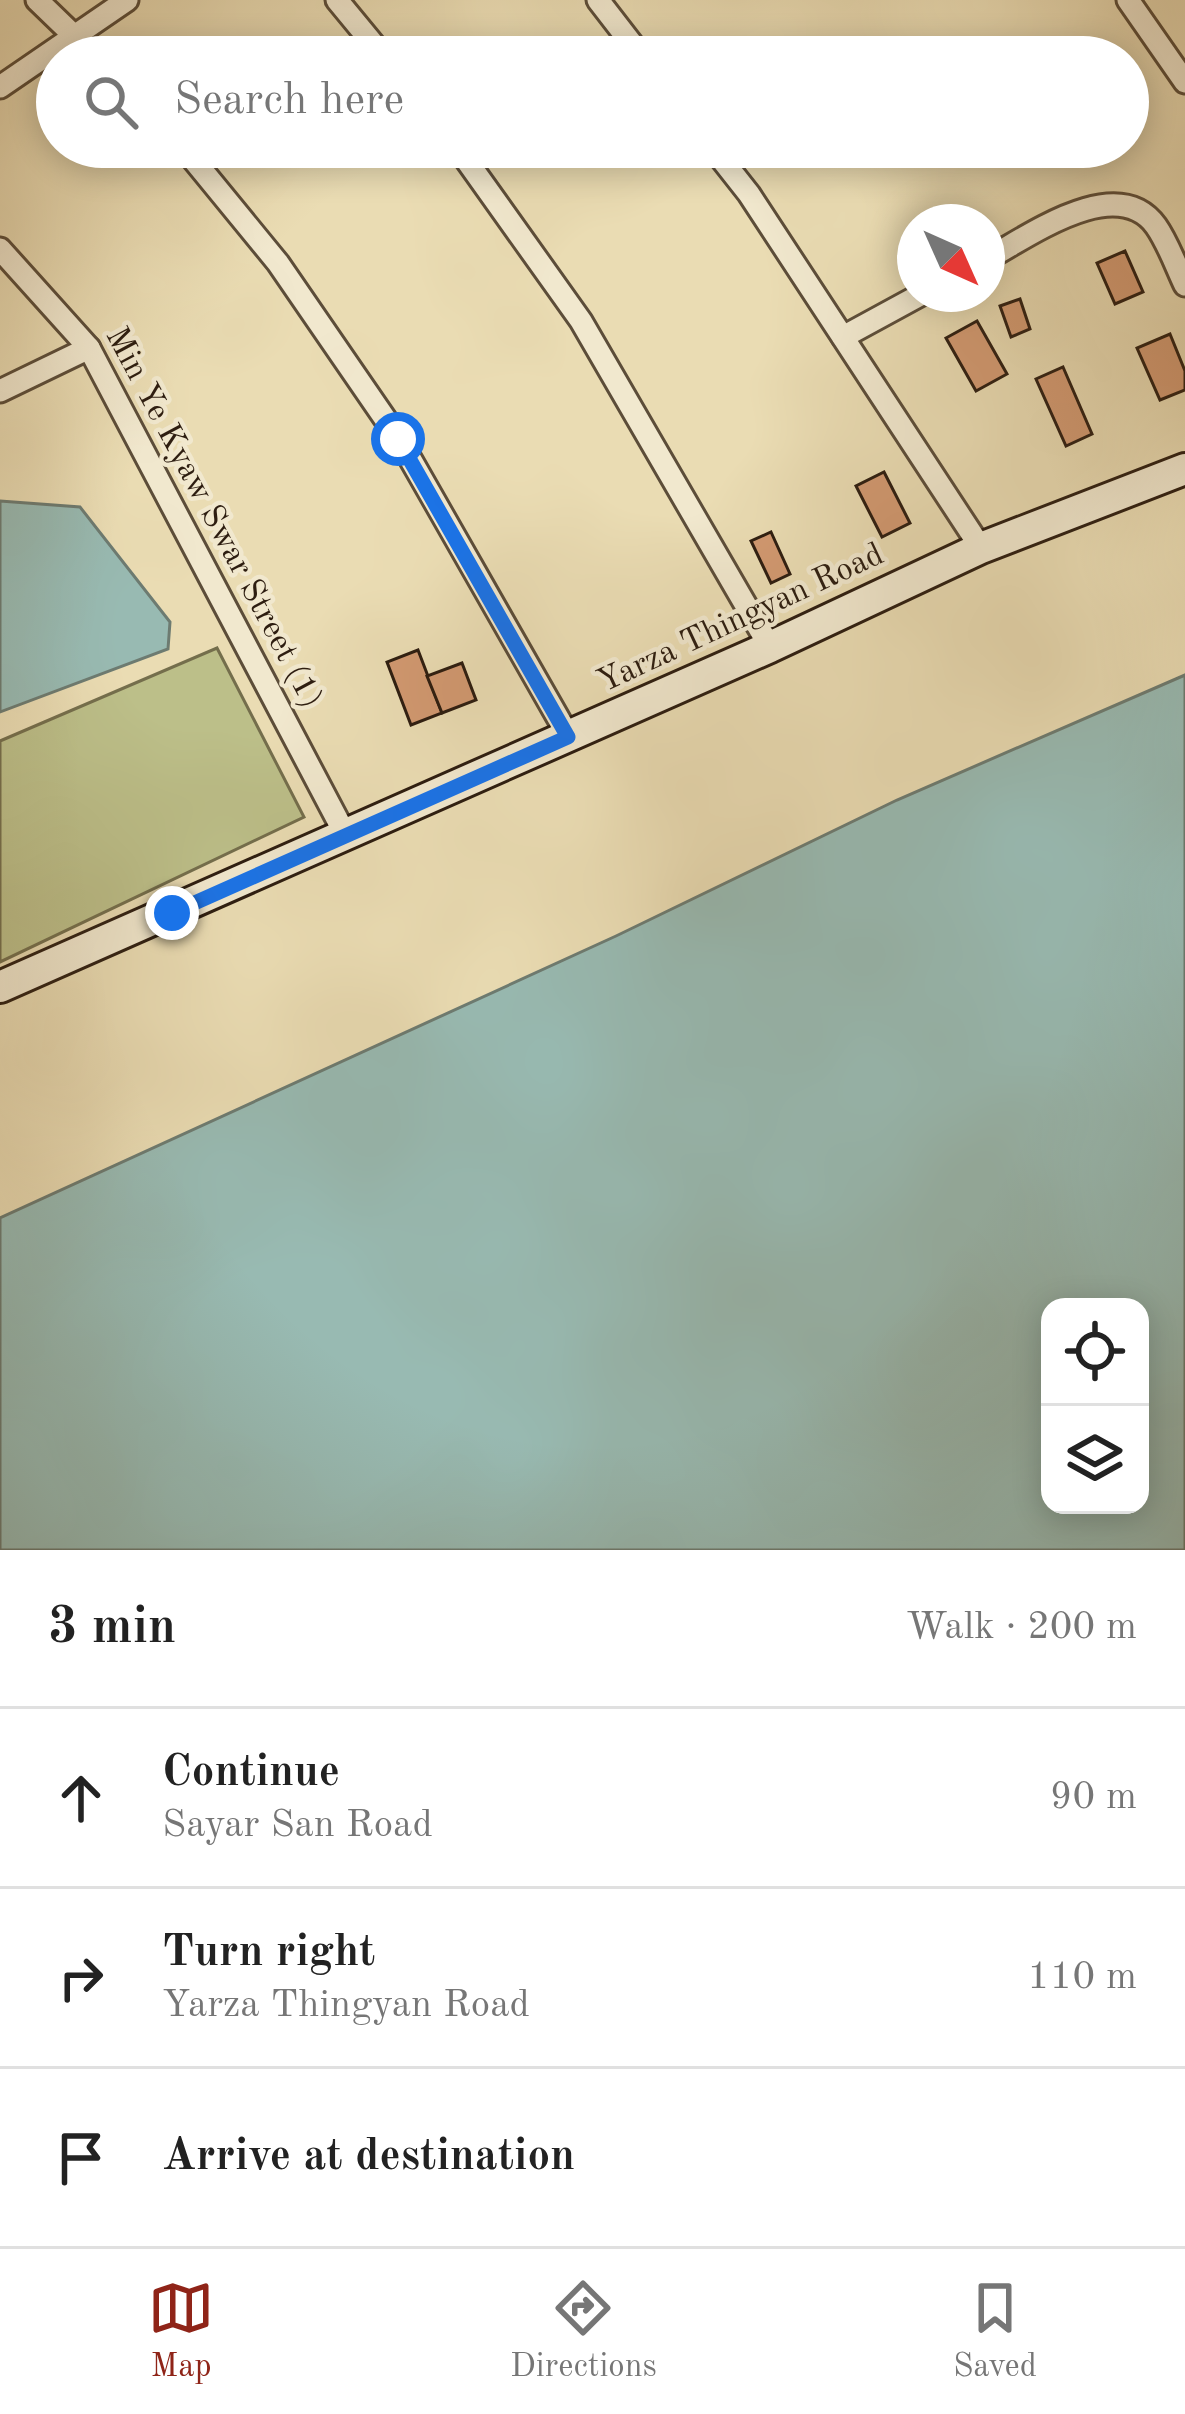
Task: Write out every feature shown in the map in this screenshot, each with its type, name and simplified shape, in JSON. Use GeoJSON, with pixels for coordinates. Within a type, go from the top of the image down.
{"type":"FeatureCollection","features":[{"type":"Feature","properties":{"kind":"street"},"geometry":{"type":"LineString","coordinates":[[37,0],[74,36],[127,0]]}},
{"type":"Feature","properties":{"kind":"street"},"geometry":{"type":"LineString","coordinates":[[337,0],[367,36]]}},
{"type":"Feature","properties":{"kind":"street"},"geometry":{"type":"LineString","coordinates":[[598,0],[626,36]]}},
{"type":"Feature","properties":{"kind":"street"},"geometry":{"type":"LineString","coordinates":[[1128,0],[1185,82]]}},
{"type":"Feature","properties":{"kind":"street"},"geometry":{"type":"LineString","coordinates":[[0,87],[36,62]]}},
{"type":"Feature","properties":{"kind":"street"},"geometry":{"type":"LineString","coordinates":[[200,168],[278,263],[398,439],[568,737]]}},
{"type":"Feature","properties":{"kind":"street"},"geometry":{"type":"LineString","coordinates":[[472,168],[581,321],[770,647]]}},
{"type":"Feature","properties":{"kind":"street"},"geometry":{"type":"LineString","coordinates":[[729,168],[981,548]]}},
{"type":"Feature","properties":{"kind":"street"},"geometry":{"type":"LineString","coordinates":[[1005,249],[1064,218],[1120,203],[1155,224],[1185,285]]}},
{"type":"Feature","properties":{"kind":"street","name":"Min Ye Kyaw Swar Street (1)"},"geometry":{"type":"LineString","coordinates":[[0,249],[88,348],[345,834]]}},
{"type":"Feature","properties":{"kind":"street"},"geometry":{"type":"LineString","coordinates":[[843,337],[897,308]]}},
{"type":"Feature","properties":{"kind":"street"},"geometry":{"type":"LineString","coordinates":[[0,391],[88,348]]}},
{"type":"Feature","properties":{"kind":"street","name":"Yarza Thingyan Road"},"geometry":{"type":"LineString","coordinates":[[0,987],[770,647],[981,548],[1185,469]]}},
{"type":"Feature","properties":{"kind":"green space"},"geometry":{"type":"Polygon","coordinates":[[[217,648],[304,817],[0,962],[0,741],[217,648]]]}},
{"type":"Feature","properties":{"kind":"water"},"geometry":{"type":"Polygon","coordinates":[[[0,501],[80,507],[170,622],[168,649],[0,712],[0,501]]]}},
{"type":"Feature","properties":{"kind":"water"},"geometry":{"type":"Polygon","coordinates":[[[1185,675],[1185,1550],[0,1550],[0,1218],[616,936],[897,800],[1185,675]]]}},
{"type":"Feature","properties":{"kind":"building"},"geometry":{"type":"Polygon","coordinates":[[[1125,251],[1143,292],[1115,304],[1097,263],[1125,251]]]}},
{"type":"Feature","properties":{"kind":"building"},"geometry":{"type":"Polygon","coordinates":[[[1020,299],[1030,329],[1011,337],[1002,312],[1005,304],[1020,299]]]}},
{"type":"Feature","properties":{"kind":"building"},"geometry":{"type":"Polygon","coordinates":[[[977,321],[1007,374],[976,391],[946,338],[977,321]]]}},
{"type":"Feature","properties":{"kind":"building"},"geometry":{"type":"Polygon","coordinates":[[[1170,334],[1185,371],[1185,390],[1160,400],[1137,348],[1170,334]]]}},
{"type":"Feature","properties":{"kind":"building"},"geometry":{"type":"Polygon","coordinates":[[[1063,367],[1092,434],[1066,446],[1036,379],[1063,367]]]}},
{"type":"Feature","properties":{"kind":"building"},"geometry":{"type":"Polygon","coordinates":[[[884,472],[910,523],[882,537],[856,486],[884,472]]]}},
{"type":"Feature","properties":{"kind":"building"},"geometry":{"type":"Polygon","coordinates":[[[771,532],[790,574],[771,583],[751,541],[771,532]]]}},
{"type":"Feature","properties":{"kind":"building"},"geometry":{"type":"Polygon","coordinates":[[[418,650],[442,713],[411,725],[387,662],[418,650]]]}},
{"type":"Feature","properties":{"kind":"building"},"geometry":{"type":"Polygon","coordinates":[[[462,663],[476,700],[442,713],[427,676],[462,663]]]}},
{"type":"Feature","properties":{"kind":"route"},"geometry":{"type":"LineString","coordinates":[[172,913],[568,737],[398,439]]}}]}
